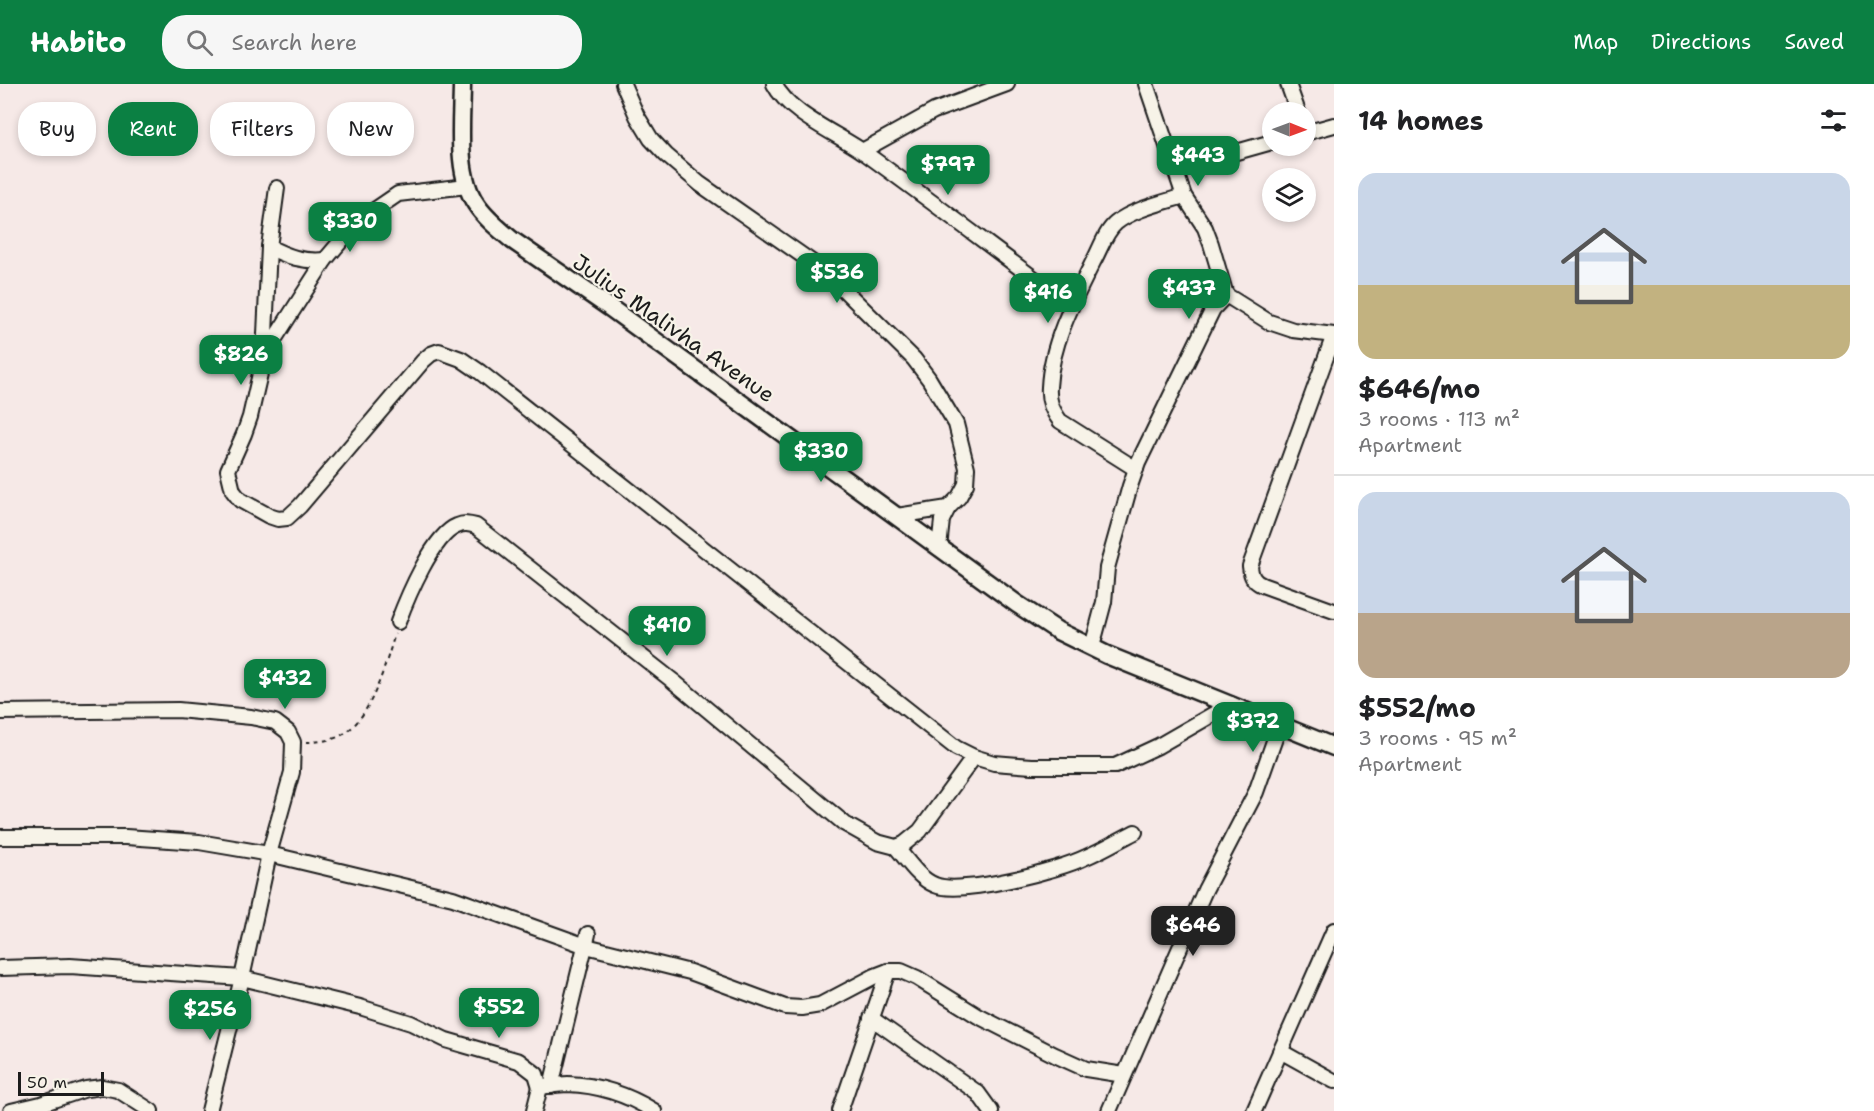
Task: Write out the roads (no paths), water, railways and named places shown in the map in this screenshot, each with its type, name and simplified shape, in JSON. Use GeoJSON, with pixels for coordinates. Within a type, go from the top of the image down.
{"type":"FeatureCollection","features":[{"type":"Feature","properties":{"kind":"street","name":"Julius Malivha Avenue"},"geometry":{"type":"LineString","coordinates":[[462,84],[462,157],[467,186],[475,204],[497,228],[512,240],[609,307],[939,548],[1058,631],[1334,747]]}},
{"type":"Feature","properties":{"kind":"street"},"geometry":{"type":"LineString","coordinates":[[622,84],[651,139],[666,155],[700,184],[826,272],[914,359],[928,379],[956,424],[967,468],[966,484],[942,520],[939,548]]}},
{"type":"Feature","properties":{"kind":"street"},"geometry":{"type":"LineString","coordinates":[[774,84],[786,100],[804,115],[862,151],[1071,306]]}},
{"type":"Feature","properties":{"kind":"street"},"geometry":{"type":"LineString","coordinates":[[862,151],[934,111],[1007,84]]}},
{"type":"Feature","properties":{"kind":"street"},"geometry":{"type":"LineString","coordinates":[[1146,84],[1184,196],[1205,228],[1226,295],[1269,322],[1293,330],[1334,335],[1250,566],[1251,575],[1262,585],[1334,611]]}},
{"type":"Feature","properties":{"kind":"street"},"geometry":{"type":"LineString","coordinates":[[1288,84],[1294,102]]}},
{"type":"Feature","properties":{"kind":"street"},"geometry":{"type":"LineString","coordinates":[[1316,130],[1334,125]]}},
{"type":"Feature","properties":{"kind":"street"},"geometry":{"type":"LineString","coordinates":[[1176,168],[1262,145]]}},
{"type":"Feature","properties":{"kind":"street"},"geometry":{"type":"LineString","coordinates":[[264,356],[325,260],[357,222],[398,194],[467,186]]}},
{"type":"Feature","properties":{"kind":"street"},"geometry":{"type":"LineString","coordinates":[[277,188],[269,247],[264,356],[244,434],[228,470],[233,491],[240,500],[268,516],[278,519],[287,518],[300,506],[423,362],[431,354],[439,351],[461,360],[488,378],[956,748],[974,757],[994,763],[1032,766],[1115,765],[1158,746],[1231,704]]}},
{"type":"Feature","properties":{"kind":"street"},"geometry":{"type":"LineString","coordinates":[[1136,469],[1060,421],[1052,410],[1049,400],[1050,379],[1059,340],[1071,306],[1116,223],[1137,212],[1184,196]]}},
{"type":"Feature","properties":{"kind":"street"},"geometry":{"type":"LineString","coordinates":[[269,247],[297,260],[325,260]]}},
{"type":"Feature","properties":{"kind":"street"},"geometry":{"type":"LineString","coordinates":[[1092,647],[1104,602],[1107,568],[1136,469],[1201,329],[1213,309],[1226,295]]}},
{"type":"Feature","properties":{"kind":"street"},"geometry":{"type":"LineString","coordinates":[[897,516],[948,508]]}},
{"type":"Feature","properties":{"kind":"street"},"geometry":{"type":"LineString","coordinates":[[398,622],[430,553],[455,526],[466,524],[476,526],[673,681],[845,824],[877,842],[896,847],[918,873],[934,885],[949,888],[980,886],[1047,870],[1085,858],[1135,832]]}},
{"type":"Feature","properties":{"kind":"street"},"geometry":{"type":"LineString","coordinates":[[0,712],[46,713],[149,709],[251,717],[275,722],[288,732],[293,742],[291,772],[269,854],[242,978],[209,1111]]}},
{"type":"Feature","properties":{"kind":"street"},"geometry":{"type":"LineString","coordinates":[[1109,1111],[1205,890],[1256,792],[1280,724]]}},
{"type":"Feature","properties":{"kind":"street"},"geometry":{"type":"LineString","coordinates":[[896,847],[904,844],[920,831],[974,757]]}},
{"type":"Feature","properties":{"kind":"street"},"geometry":{"type":"LineString","coordinates":[[0,837],[126,837],[199,842],[269,854],[453,898],[690,972],[785,1006],[802,1008],[820,1005],[874,976],[888,971],[901,971],[978,1016],[1065,1060],[1086,1069],[1124,1075]]}},
{"type":"Feature","properties":{"kind":"street"},"geometry":{"type":"LineString","coordinates":[[1254,1111],[1334,930]]}},
{"type":"Feature","properties":{"kind":"street"},"geometry":{"type":"LineString","coordinates":[[534,1111],[545,1086],[587,940]]}},
{"type":"Feature","properties":{"kind":"street"},"geometry":{"type":"LineString","coordinates":[[0,968],[70,966],[242,978],[360,1007],[411,1023],[446,1040],[519,1061],[536,1074],[545,1086]]}},
{"type":"Feature","properties":{"kind":"street"},"geometry":{"type":"LineString","coordinates":[[840,1111],[888,971]]}},
{"type":"Feature","properties":{"kind":"street"},"geometry":{"type":"LineString","coordinates":[[871,1018],[978,1093],[991,1111]]}},
{"type":"Feature","properties":{"kind":"street"},"geometry":{"type":"LineString","coordinates":[[1280,1051],[1334,1081]]}},
{"type":"Feature","properties":{"kind":"street"},"geometry":{"type":"LineString","coordinates":[[545,1086],[568,1084],[610,1090],[654,1111]]}},
{"type":"Feature","properties":{"kind":"street"},"geometry":{"type":"LineString","coordinates":[[11,1111],[86,1089],[102,1087],[118,1090],[151,1111]]}}]}
